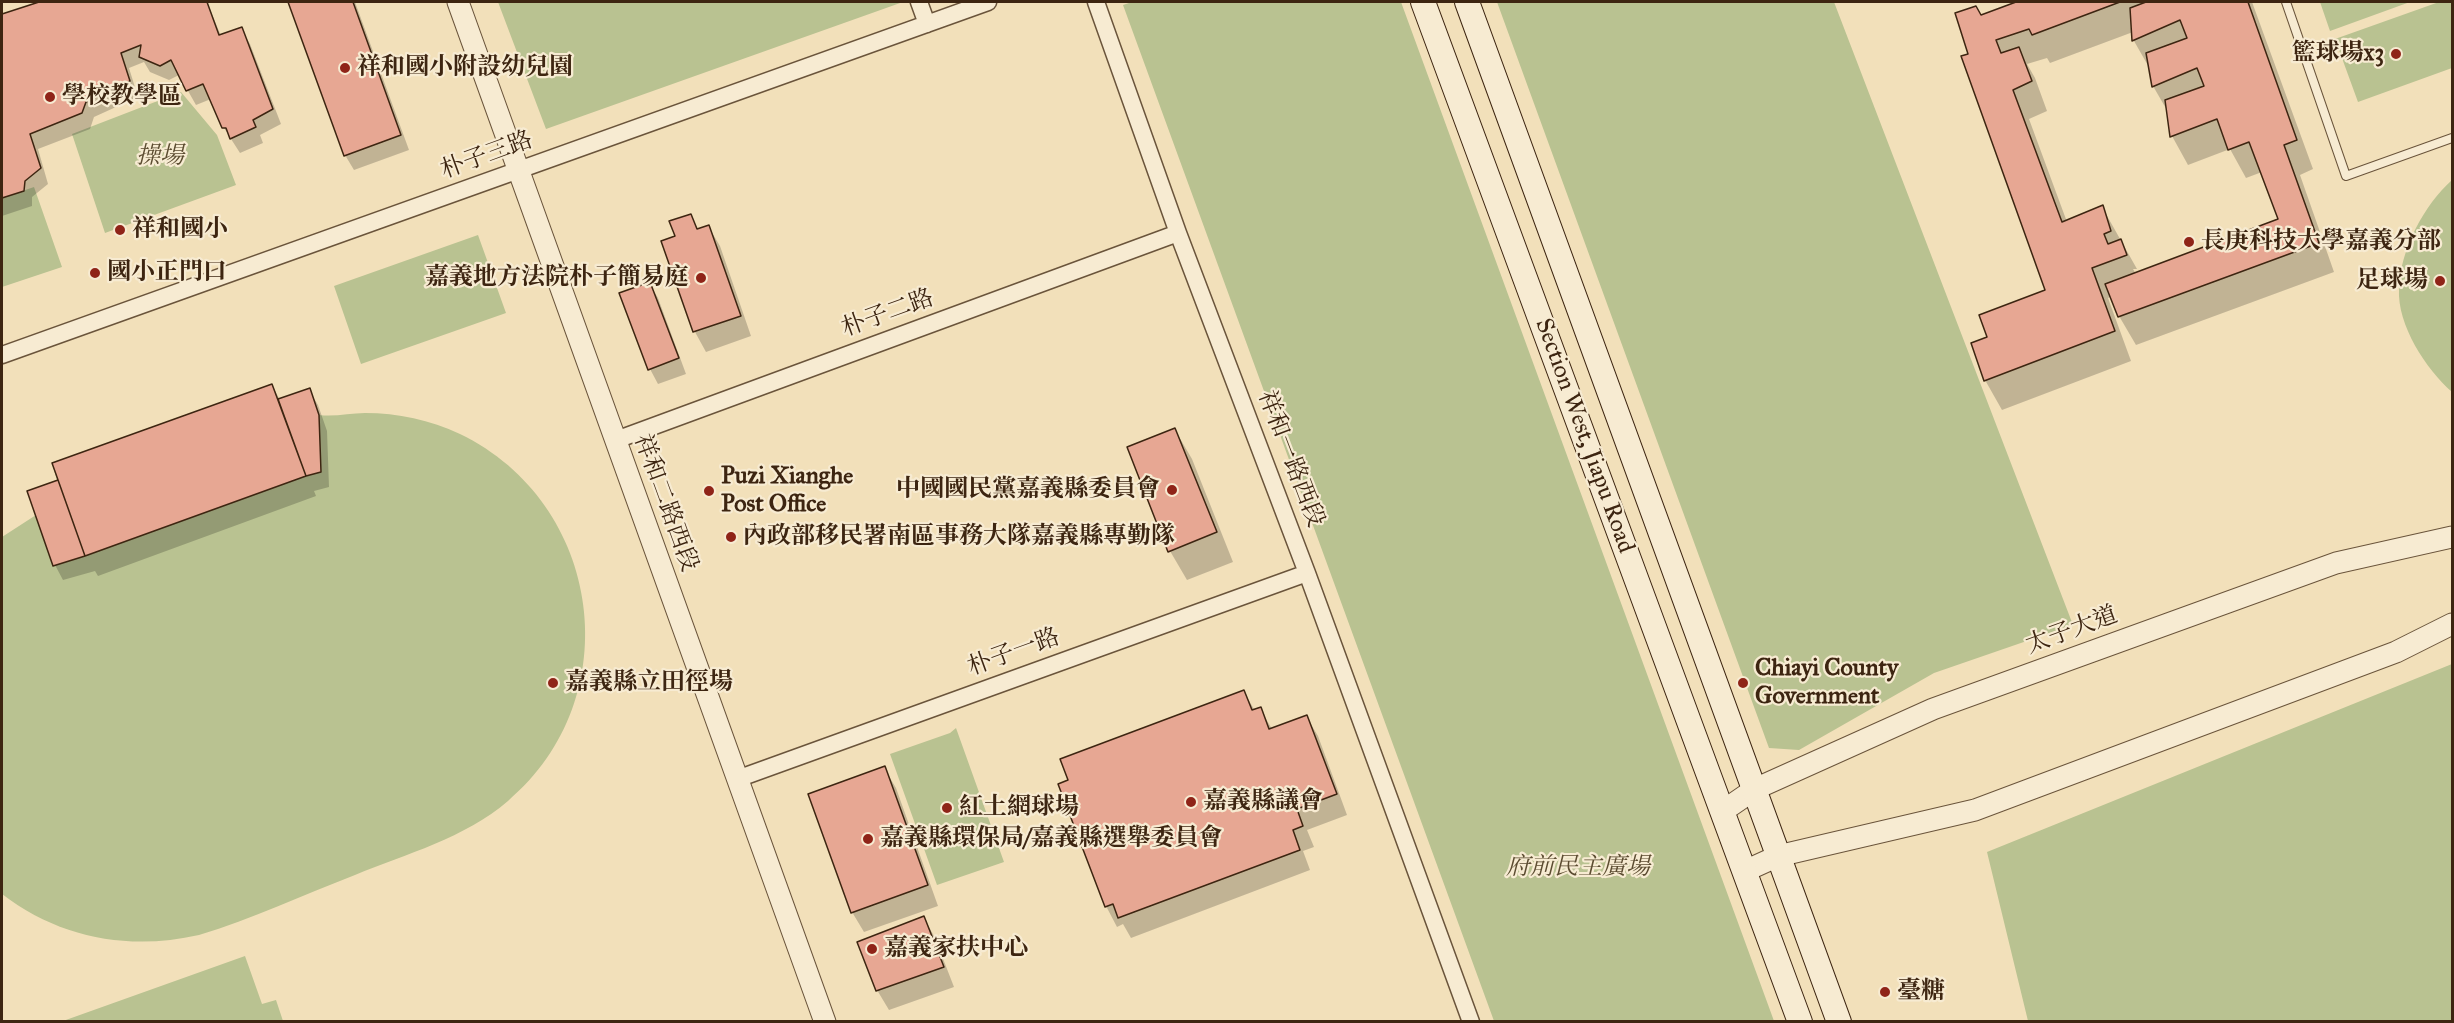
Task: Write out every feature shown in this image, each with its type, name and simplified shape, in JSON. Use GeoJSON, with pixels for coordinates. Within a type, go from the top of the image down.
{"type":"FeatureCollection","features":[{"type":"Feature","properties":{"kind":"main road","name":"Section West, Jiapu Road"},"geometry":{"type":"LineString","coordinates":[[1423,2],[1800,1022]]}},
{"type":"Feature","properties":{"kind":"main road","name":"Section West, Jiapu Road"},"geometry":{"type":"LineString","coordinates":[[1467,2],[1839,1022]]}},
{"type":"Feature","properties":{"kind":"street","name":"祥和二路西段"},"geometry":{"type":"LineString","coordinates":[[458,2],[825,1022]]}},
{"type":"Feature","properties":{"kind":"street"},"geometry":{"type":"LineString","coordinates":[[919,2],[927,24]]}},
{"type":"Feature","properties":{"kind":"street","name":"朴子三路"},"geometry":{"type":"LineString","coordinates":[[2,355],[988,2]]}},
{"type":"Feature","properties":{"kind":"street","name":"祥和一路西段"},"geometry":{"type":"LineString","coordinates":[[1096,2],[1178,233],[1308,573],[1471,1022]]}},
{"type":"Feature","properties":{"kind":"street","name":"朴子二路"},"geometry":{"type":"LineString","coordinates":[[616,440],[1178,233]]}},
{"type":"Feature","properties":{"kind":"street","name":"太子大道"},"geometry":{"type":"LineString","coordinates":[[1723,811],[1755,789],[1934,709],[2336,563],[2452,537]]}},
{"type":"Feature","properties":{"kind":"street","name":"朴子一路"},"geometry":{"type":"LineString","coordinates":[[737,779],[1308,573]]}},
{"type":"Feature","properties":{"kind":"street"},"geometry":{"type":"LineString","coordinates":[[1745,871],[1778,856],[1975,810],[2396,652],[2452,624]]}},
{"type":"Feature","properties":{"kind":"lane"},"geometry":{"type":"LineString","coordinates":[[2286,2],[2346,176],[2452,138]]}},
{"type":"Feature","properties":{"kind":"green space"},"geometry":{"type":"Polygon","coordinates":[[[498,2],[903,2],[546,129],[498,2]]]}},
{"type":"Feature","properties":{"kind":"green space","name":"府前民主廣場"},"geometry":{"type":"Polygon","coordinates":[[[1132,2],[1401,2],[1774,1021],[1494,1021],[1123,5],[1132,2]]]}},
{"type":"Feature","properties":{"kind":"green space"},"geometry":{"type":"Polygon","coordinates":[[[1497,2],[1834,2],[2073,625],[1934,673],[1799,750],[1769,748],[1497,2]]]}},
{"type":"Feature","properties":{"kind":"green space"},"geometry":{"type":"Polygon","coordinates":[[[2320,2],[2410,2],[2330,31],[2320,2]]]}},
{"type":"Feature","properties":{"kind":"green space","name":"籃球場x3"},"geometry":{"type":"Polygon","coordinates":[[[2439,2],[2452,2],[2452,68],[2358,102],[2335,39],[2439,2]]]}},
{"type":"Feature","properties":{"kind":"green space","name":"操場"},"geometry":{"type":"Polygon","coordinates":[[[181,92],[217,135],[236,185],[105,233],[72,134],[181,92]]]}},
{"type":"Feature","properties":{"kind":"green space"},"geometry":{"type":"Polygon","coordinates":[[[2452,180],[2452,392],[2432,371],[2415,345],[2403,317],[2399,289],[2404,259],[2415,229],[2432,202],[2452,180]]]}},
{"type":"Feature","properties":{"kind":"green space"},"geometry":{"type":"Polygon","coordinates":[[[34,187],[62,267],[2,287],[2,198],[34,187]]]}},
{"type":"Feature","properties":{"kind":"green space"},"geometry":{"type":"Polygon","coordinates":[[[478,235],[506,313],[361,364],[334,286],[478,235]]]}},
{"type":"Feature","properties":{"kind":"green space"},"geometry":{"type":"Polygon","coordinates":[[[272,384],[278,399],[310,388],[319,415],[390,414],[437,425],[460,434],[508,465],[545,506],[570,553],[583,605],[584,658],[572,710],[547,758],[508,801],[491,814],[454,835],[258,914],[199,935],[147,942],[121,941],[71,931],[24,909],[2,894],[2,537],[36,515],[27,491],[57,480],[52,463],[272,384]]]}},
{"type":"Feature","properties":{"kind":"green space"},"geometry":{"type":"Polygon","coordinates":[[[2452,664],[2452,1021],[2028,1021],[1987,852],[2452,664]]]}},
{"type":"Feature","properties":{"kind":"green space","name":"紅土網球場"},"geometry":{"type":"Polygon","coordinates":[[[956,728],[1004,862],[937,885],[890,754],[950,733],[956,728]]]}},
{"type":"Feature","properties":{"kind":"green space"},"geometry":{"type":"Polygon","coordinates":[[[245,956],[262,1004],[276,1000],[283,1021],[63,1021],[245,956]]]}},
{"type":"Feature","properties":{"kind":"building","name":"學校教學區"},"geometry":{"type":"Polygon","coordinates":[[[39,2],[207,2],[219,35],[242,27],[273,109],[253,120],[256,127],[230,139],[226,128],[222,128],[203,84],[186,91],[171,60],[160,66],[139,57],[141,45],[121,53],[130,81],[86,102],[82,113],[30,134],[41,168],[25,181],[24,191],[2,198],[2,14],[39,2]]]}},
{"type":"Feature","properties":{"kind":"building","name":"祥和國小附設幼兒園"},"geometry":{"type":"Polygon","coordinates":[[[288,2],[353,2],[401,135],[344,156],[288,2]]]}},
{"type":"Feature","properties":{"kind":"building"},"geometry":{"type":"Polygon","coordinates":[[[2016,2],[2120,2],[2032,35],[2029,29],[1996,40],[2001,53],[2019,47],[2032,81],[2013,90],[2062,222],[2103,205],[2111,231],[2104,234],[2108,244],[2121,239],[2127,255],[2092,268],[2115,331],[1984,381],[1971,343],[1987,337],[1979,315],[2045,290],[1961,56],[1968,54],[1955,13],[1976,6],[1981,15],[2016,2]]]}},
{"type":"Feature","properties":{"kind":"building"},"geometry":{"type":"Polygon","coordinates":[[[2146,2],[2248,2],[2297,140],[2284,145],[2319,243],[2118,317],[2105,284],[2278,219],[2249,142],[2228,150],[2217,119],[2170,137],[2165,100],[2204,86],[2197,68],[2152,87],[2146,53],[2187,38],[2180,20],[2132,41],[2130,8],[2146,2]]]}},
{"type":"Feature","properties":{"kind":"building","name":"嘉義地方法院朴子簡易庭"},"geometry":{"type":"Polygon","coordinates":[[[691,214],[697,229],[709,225],[741,316],[693,332],[661,241],[675,236],[669,221],[691,214]]]}},
{"type":"Feature","properties":{"kind":"building"},"geometry":{"type":"Polygon","coordinates":[[[650,282],[679,358],[648,370],[619,293],[650,282]]]}},
{"type":"Feature","properties":{"kind":"building"},"geometry":{"type":"Polygon","coordinates":[[[272,384],[306,476],[85,556],[52,463],[272,384]]]}},
{"type":"Feature","properties":{"kind":"building"},"geometry":{"type":"Polygon","coordinates":[[[310,388],[319,415],[321,472],[306,476],[278,399],[310,388]]]}},
{"type":"Feature","properties":{"kind":"building","name":"中國國民黨嘉義縣委員會"},"geometry":{"type":"Polygon","coordinates":[[[1175,428],[1217,532],[1168,552],[1127,447],[1175,428]]]}},
{"type":"Feature","properties":{"kind":"building"},"geometry":{"type":"Polygon","coordinates":[[[58,480],[85,556],[53,566],[27,491],[58,480]]]}},
{"type":"Feature","properties":{"kind":"building","name":"嘉義縣議會"},"geometry":{"type":"Polygon","coordinates":[[[1244,690],[1252,710],[1261,707],[1269,729],[1307,715],[1337,794],[1297,809],[1303,826],[1293,830],[1300,850],[1118,918],[1113,904],[1105,907],[1058,784],[1068,780],[1060,759],[1244,690]]]}},
{"type":"Feature","properties":{"kind":"building","name":"嘉義縣環保局/嘉義縣選舉委員會"},"geometry":{"type":"Polygon","coordinates":[[[885,766],[928,885],[851,913],[808,794],[885,766]]]}},
{"type":"Feature","properties":{"kind":"building"},"geometry":{"type":"Polygon","coordinates":[[[924,916],[944,967],[876,991],[857,942],[924,916]]]}},
{"type":"Feature","properties":{"kind":"place","name":"籃球場x3"},"geometry":{"type":"Point","coordinates":[2396,54]}},
{"type":"Feature","properties":{"kind":"place","name":"祥和國小附設幼兒園"},"geometry":{"type":"Point","coordinates":[345,68]}},
{"type":"Feature","properties":{"kind":"place","name":"學校教學區"},"geometry":{"type":"Point","coordinates":[50,97]}},
{"type":"Feature","properties":{"kind":"place","name":"祥和國小"},"geometry":{"type":"Point","coordinates":[120,230]}},
{"type":"Feature","properties":{"kind":"place","name":"長庚科技大學嘉義分部"},"geometry":{"type":"Point","coordinates":[2189,242]}},
{"type":"Feature","properties":{"kind":"place","name":"國小正門口"},"geometry":{"type":"Point","coordinates":[95,273]}},
{"type":"Feature","properties":{"kind":"place","name":"嘉義地方法院朴子簡易庭"},"geometry":{"type":"Point","coordinates":[701,278]}},
{"type":"Feature","properties":{"kind":"place","name":"足球場"},"geometry":{"type":"Point","coordinates":[2440,281]}},
{"type":"Feature","properties":{"kind":"place","name":"中國國民黨嘉義縣委員會"},"geometry":{"type":"Point","coordinates":[1172,490]}},
{"type":"Feature","properties":{"kind":"place","name":"Puzi Xianghe Post Office"},"geometry":{"type":"Point","coordinates":[709,491]}},
{"type":"Feature","properties":{"kind":"place","name":"內政部移民署南區事務大隊嘉義縣專勤隊"},"geometry":{"type":"Point","coordinates":[731,537]}},
{"type":"Feature","properties":{"kind":"place","name":"嘉義縣立田徑場"},"geometry":{"type":"Point","coordinates":[553,683]}},
{"type":"Feature","properties":{"kind":"place","name":"Chiayi County Government"},"geometry":{"type":"Point","coordinates":[1743,683]}},
{"type":"Feature","properties":{"kind":"place","name":"嘉義縣議會"},"geometry":{"type":"Point","coordinates":[1191,802]}},
{"type":"Feature","properties":{"kind":"place","name":"紅土網球場"},"geometry":{"type":"Point","coordinates":[947,808]}},
{"type":"Feature","properties":{"kind":"place","name":"嘉義縣環保局/嘉義縣選舉委員會"},"geometry":{"type":"Point","coordinates":[868,839]}},
{"type":"Feature","properties":{"kind":"place","name":"嘉義家扶中心"},"geometry":{"type":"Point","coordinates":[872,949]}},
{"type":"Feature","properties":{"kind":"place","name":"臺糖"},"geometry":{"type":"Point","coordinates":[1885,992]}}]}
